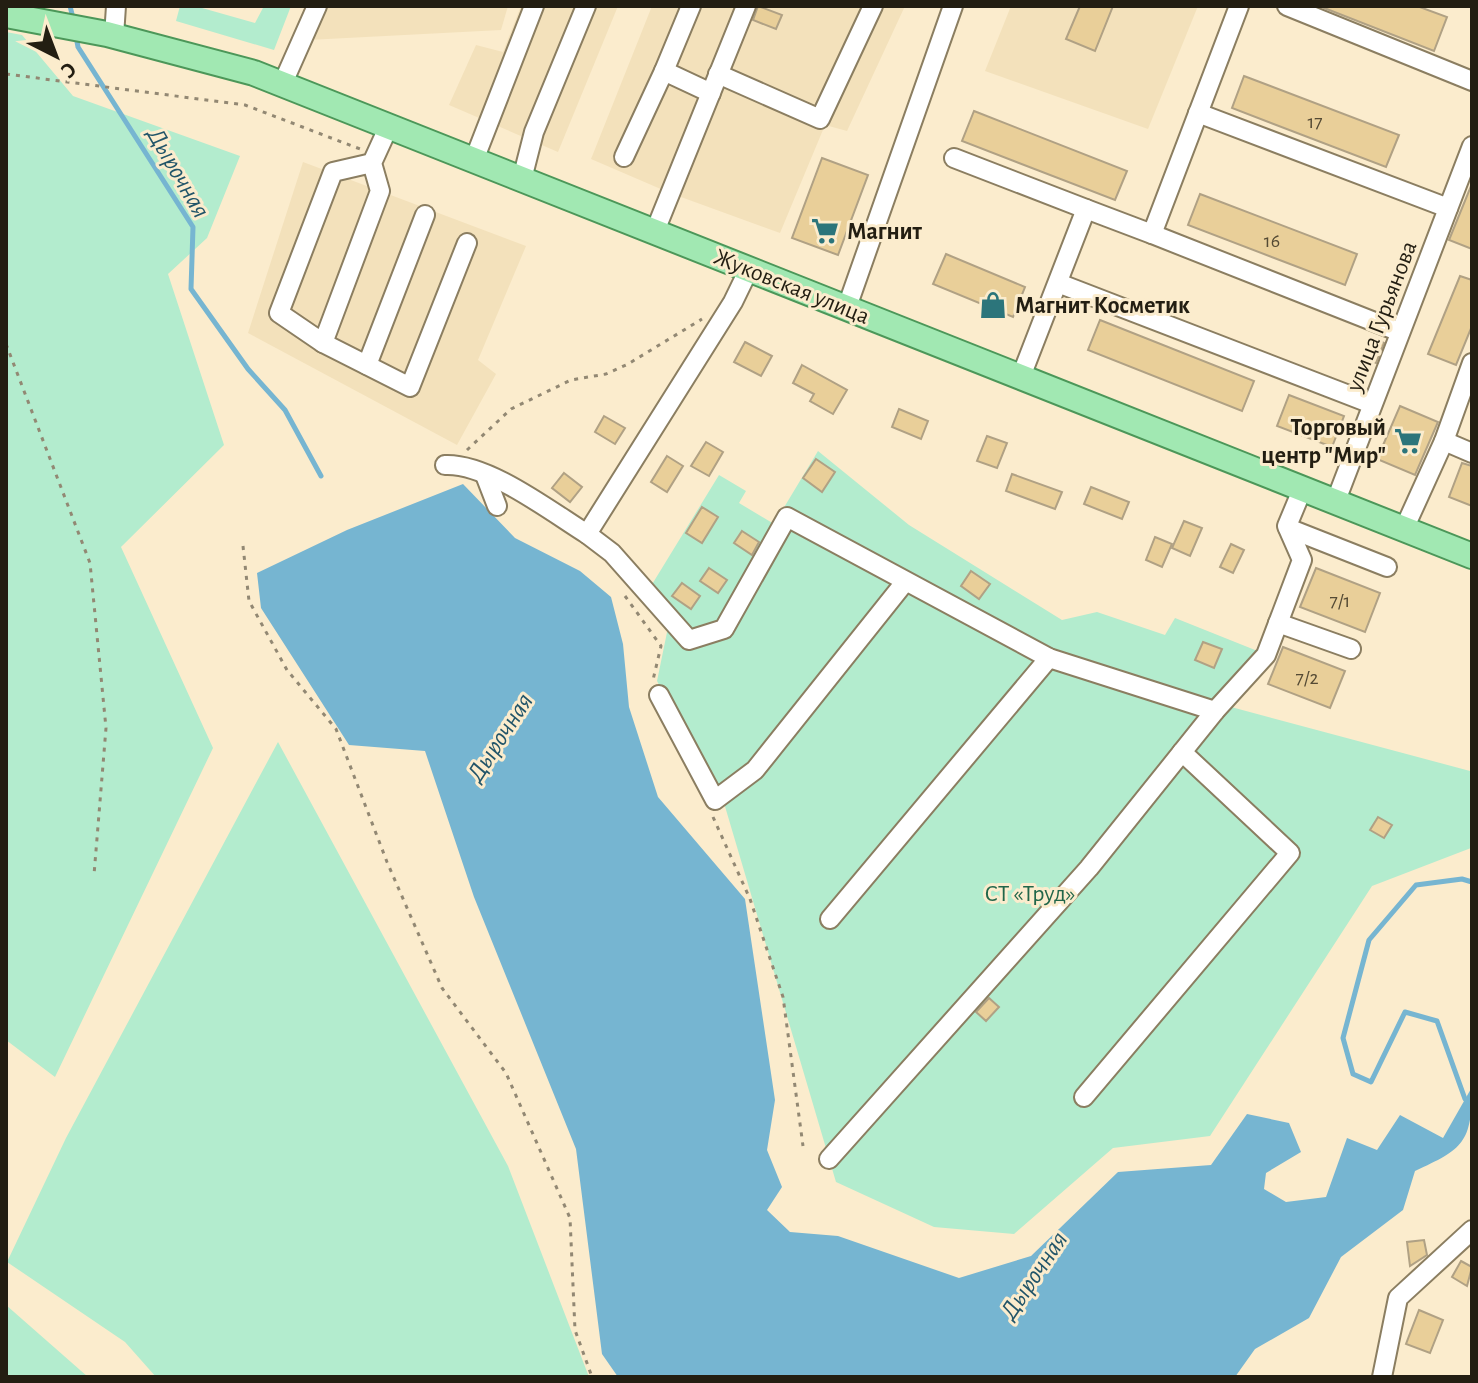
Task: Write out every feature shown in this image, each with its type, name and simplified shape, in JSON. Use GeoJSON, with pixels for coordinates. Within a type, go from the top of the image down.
{"type":"FeatureCollection","features":[{"type":"Feature","properties":{"kind":"main road","name":"Жуковская улица"},"geometry":{"type":"LineString","coordinates":[[6,15],[110,35],[254,73],[1472,556]]}},
{"type":"Feature","properties":{"kind":"street"},"geometry":{"type":"LineString","coordinates":[[110,35],[116,6]]}},
{"type":"Feature","properties":{"kind":"street"},"geometry":{"type":"LineString","coordinates":[[282,85],[317,6]]}},
{"type":"Feature","properties":{"kind":"street"},"geometry":{"type":"LineString","coordinates":[[474,160],[534,6]]}},
{"type":"Feature","properties":{"kind":"street"},"geometry":{"type":"LineString","coordinates":[[522,179],[534,132],[586,6]]}},
{"type":"Feature","properties":{"kind":"street"},"geometry":{"type":"LineString","coordinates":[[624,157],[691,6]]}},
{"type":"Feature","properties":{"kind":"street"},"geometry":{"type":"LineString","coordinates":[[655,231],[746,6]]}},
{"type":"Feature","properties":{"kind":"street"},"geometry":{"type":"LineString","coordinates":[[718,74],[820,119],[873,6]]}},
{"type":"Feature","properties":{"kind":"street"},"geometry":{"type":"LineString","coordinates":[[847,307],[953,6]]}},
{"type":"Feature","properties":{"kind":"street"},"geometry":{"type":"LineString","coordinates":[[1152,234],[1239,6]]}},
{"type":"Feature","properties":{"kind":"street"},"geometry":{"type":"LineString","coordinates":[[1287,6],[1472,81]]}},
{"type":"Feature","properties":{"kind":"street"},"geometry":{"type":"LineString","coordinates":[[664,71],[711,93]]}},
{"type":"Feature","properties":{"kind":"street"},"geometry":{"type":"LineString","coordinates":[[1198,113],[1448,208]]}},
{"type":"Feature","properties":{"kind":"street"},"geometry":{"type":"LineString","coordinates":[[323,343],[380,191],[374,159],[388,128]]}},
{"type":"Feature","properties":{"kind":"street","name":"улица Гурьянова"},"geometry":{"type":"LineString","coordinates":[[1335,503],[1472,146]]}},
{"type":"Feature","properties":{"kind":"street"},"geometry":{"type":"LineString","coordinates":[[954,158],[1400,332]]}},
{"type":"Feature","properties":{"kind":"street"},"geometry":{"type":"LineString","coordinates":[[374,159],[333,172],[279,313],[323,343],[410,387],[467,243]]}},
{"type":"Feature","properties":{"kind":"street"},"geometry":{"type":"LineString","coordinates":[[1020,379],[1086,209]]}},
{"type":"Feature","properties":{"kind":"street"},"geometry":{"type":"LineString","coordinates":[[367,365],[425,215]]}},
{"type":"Feature","properties":{"kind":"street"},"geometry":{"type":"LineString","coordinates":[[587,534],[733,302],[749,269]]}},
{"type":"Feature","properties":{"kind":"street"},"geometry":{"type":"LineString","coordinates":[[1058,283],[1372,404]]}},
{"type":"Feature","properties":{"kind":"street"},"geometry":{"type":"LineString","coordinates":[[1404,529],[1444,441],[1472,363]]}},
{"type":"Feature","properties":{"kind":"street"},"geometry":{"type":"LineString","coordinates":[[1444,441],[1472,453]]}},
{"type":"Feature","properties":{"kind":"street"},"geometry":{"type":"LineString","coordinates":[[445,465],[458,464],[485,475],[587,534],[612,553],[689,640],[724,629],[787,517],[1049,658],[1215,711]]}},
{"type":"Feature","properties":{"kind":"street"},"geometry":{"type":"LineString","coordinates":[[485,475],[497,506]]}},
{"type":"Feature","properties":{"kind":"street"},"geometry":{"type":"LineString","coordinates":[[829,1159],[1089,868],[1215,711],[1266,655],[1302,560],[1288,528],[1302,490]]}},
{"type":"Feature","properties":{"kind":"street"},"geometry":{"type":"LineString","coordinates":[[1288,528],[1387,567]]}},
{"type":"Feature","properties":{"kind":"street"},"geometry":{"type":"LineString","coordinates":[[655,694],[715,800],[755,770],[905,582]]}},
{"type":"Feature","properties":{"kind":"street"},"geometry":{"type":"LineString","coordinates":[[1278,623],[1351,649]]}},
{"type":"Feature","properties":{"kind":"street"},"geometry":{"type":"LineString","coordinates":[[830,919],[1049,658]]}},
{"type":"Feature","properties":{"kind":"street"},"geometry":{"type":"LineString","coordinates":[[1084,1097],[1290,853],[1182,752]]}},
{"type":"Feature","properties":{"kind":"street"},"geometry":{"type":"LineString","coordinates":[[1382,1377],[1398,1298],[1472,1230]]}},
{"type":"Feature","properties":{"kind":"path"},"geometry":{"type":"LineString","coordinates":[[6,74],[245,105],[374,159]]}},
{"type":"Feature","properties":{"kind":"path"},"geometry":{"type":"LineString","coordinates":[[445,465],[473,445],[511,409],[571,380],[606,374],[628,364],[705,317]]}},
{"type":"Feature","properties":{"kind":"path"},"geometry":{"type":"LineString","coordinates":[[6,344],[90,563],[106,728],[94,875]]}},
{"type":"Feature","properties":{"kind":"path"},"geometry":{"type":"LineString","coordinates":[[243,546],[249,601],[287,670],[336,729],[387,862],[442,988],[506,1073],[570,1218],[575,1330],[592,1377]]}},
{"type":"Feature","properties":{"kind":"path"},"geometry":{"type":"LineString","coordinates":[[618,585],[661,646],[655,694]]}},
{"type":"Feature","properties":{"kind":"path"},"geometry":{"type":"LineString","coordinates":[[707,805],[750,899],[783,997],[803,1146]]}},
{"type":"Feature","properties":{"kind":"shaded area"},"geometry":{"type":"Polygon","coordinates":[[[323,6],[508,6],[501,30],[308,40],[323,6]]]}},
{"type":"Feature","properties":{"kind":"shaded area"},"geometry":{"type":"Polygon","coordinates":[[[521,6],[618,6],[558,152],[449,105],[476,45],[503,52],[521,6]]]}},
{"type":"Feature","properties":{"kind":"shaded area"},"geometry":{"type":"Polygon","coordinates":[[[652,6],[905,6],[847,131],[825,125],[780,233],[670,193],[591,159],[652,6]]]}},
{"type":"Feature","properties":{"kind":"shaded area"},"geometry":{"type":"Polygon","coordinates":[[[1011,6],[1198,6],[1148,129],[985,71],[1011,6]]]}},
{"type":"Feature","properties":{"kind":"shaded area"},"geometry":{"type":"Polygon","coordinates":[[[303,162],[526,246],[478,360],[496,374],[457,445],[248,333],[303,162]]]}},
{"type":"Feature","properties":{"kind":"green space"},"geometry":{"type":"Polygon","coordinates":[[[180,6],[195,6],[255,23],[264,6],[291,6],[274,50],[176,21],[180,6]]]}},
{"type":"Feature","properties":{"kind":"green space"},"geometry":{"type":"Polygon","coordinates":[[[6,32],[22,35],[73,96],[240,156],[207,238],[168,274],[224,445],[121,547],[213,748],[55,1077],[6,1040],[6,32]]]}},
{"type":"Feature","properties":{"kind":"green space","name":"СТ «Труд»"},"geometry":{"type":"Polygon","coordinates":[[[818,451],[909,525],[1062,620],[1097,612],[1165,635],[1175,618],[1260,652],[1220,704],[1470,771],[1471,848],[1372,886],[1210,1136],[1113,1148],[1014,1234],[934,1227],[836,1182],[724,803],[657,681],[672,608],[651,586],[719,475],[746,491],[739,503],[774,524],[818,451]]]}},
{"type":"Feature","properties":{"kind":"green space"},"geometry":{"type":"Polygon","coordinates":[[[278,742],[508,1166],[589,1377],[156,1377],[125,1342],[7,1262],[66,1138],[278,742]]]}},
{"type":"Feature","properties":{"kind":"green space"},"geometry":{"type":"Polygon","coordinates":[[[6,1305],[88,1377],[6,1377],[6,1305]]]}},
{"type":"Feature","properties":{"kind":"water"},"geometry":{"type":"Polygon","coordinates":[[[463,484],[515,538],[580,571],[611,597],[623,644],[629,707],[658,797],[745,899],[775,1100],[767,1150],[782,1187],[767,1210],[790,1232],[838,1236],[959,1278],[1031,1256],[1118,1172],[1211,1165],[1247,1114],[1289,1123],[1301,1152],[1266,1173],[1264,1189],[1286,1202],[1326,1197],[1347,1138],[1377,1150],[1400,1115],[1443,1138],[1472,1087],[1470,1121],[1462,1142],[1454,1150],[1415,1171],[1403,1210],[1341,1257],[1309,1318],[1255,1349],[1235,1377],[618,1377],[602,1354],[576,1149],[474,897],[425,751],[349,745],[261,608],[257,573],[347,530],[463,484]]]}},
{"type":"Feature","properties":{"kind":"building"},"geometry":{"type":"Polygon","coordinates":[[[758,6],[782,15],[776,29],[753,20],[758,6]]]}},
{"type":"Feature","properties":{"kind":"building"},"geometry":{"type":"Polygon","coordinates":[[[1080,6],[1113,6],[1095,51],[1066,39],[1080,6]]]}},
{"type":"Feature","properties":{"kind":"building"},"geometry":{"type":"Polygon","coordinates":[[[1319,6],[1417,6],[1447,17],[1434,51],[1319,6]]]}},
{"type":"Feature","properties":{"kind":"building"},"geometry":{"type":"Polygon","coordinates":[[[1244,76],[1399,135],[1386,167],[1232,108],[1244,76]]]}},
{"type":"Feature","properties":{"kind":"building"},"geometry":{"type":"Polygon","coordinates":[[[974,111],[1127,171],[1115,200],[962,141],[974,111]]]}},
{"type":"Feature","properties":{"kind":"building"},"geometry":{"type":"Polygon","coordinates":[[[822,158],[868,175],[838,255],[792,238],[822,158]]]}},
{"type":"Feature","properties":{"kind":"building"},"geometry":{"type":"Polygon","coordinates":[[[1472,186],[1472,249],[1449,240],[1472,186]]]}},
{"type":"Feature","properties":{"kind":"building"},"geometry":{"type":"Polygon","coordinates":[[[1200,194],[1357,254],[1345,285],[1188,225],[1200,194]]]}},
{"type":"Feature","properties":{"kind":"building"},"geometry":{"type":"Polygon","coordinates":[[[946,254],[1025,287],[1013,317],[933,284],[946,254]]]}},
{"type":"Feature","properties":{"kind":"building"},"geometry":{"type":"Polygon","coordinates":[[[1460,276],[1472,280],[1472,326],[1456,365],[1428,354],[1460,276]]]}},
{"type":"Feature","properties":{"kind":"building"},"geometry":{"type":"Polygon","coordinates":[[[1100,320],[1254,381],[1242,411],[1088,350],[1100,320]]]}},
{"type":"Feature","properties":{"kind":"building"},"geometry":{"type":"Polygon","coordinates":[[[1374,338],[1384,343],[1376,363],[1365,359],[1374,338]]]}},
{"type":"Feature","properties":{"kind":"building"},"geometry":{"type":"Polygon","coordinates":[[[745,342],[772,356],[761,376],[734,362],[745,342]]]}},
{"type":"Feature","properties":{"kind":"building"},"geometry":{"type":"Polygon","coordinates":[[[802,365],[847,390],[833,414],[810,401],[814,394],[793,383],[802,365]]]}},
{"type":"Feature","properties":{"kind":"building"},"geometry":{"type":"Polygon","coordinates":[[[1289,395],[1344,416],[1332,447],[1277,426],[1289,395]]]}},
{"type":"Feature","properties":{"kind":"building","name":"Торговый центр \"Мир\""},"geometry":{"type":"Polygon","coordinates":[[[1400,406],[1438,422],[1415,475],[1377,459],[1400,406]]]}},
{"type":"Feature","properties":{"kind":"building"},"geometry":{"type":"Polygon","coordinates":[[[899,409],[928,421],[921,439],[892,427],[899,409]]]}},
{"type":"Feature","properties":{"kind":"building"},"geometry":{"type":"Polygon","coordinates":[[[604,416],[625,428],[615,444],[595,432],[604,416]]]}},
{"type":"Feature","properties":{"kind":"building"},"geometry":{"type":"Polygon","coordinates":[[[987,436],[1007,443],[997,468],[977,461],[987,436]]]}},
{"type":"Feature","properties":{"kind":"building"},"geometry":{"type":"Polygon","coordinates":[[[706,442],[723,452],[709,476],[691,466],[706,442]]]}},
{"type":"Feature","properties":{"kind":"building"},"geometry":{"type":"Polygon","coordinates":[[[667,456],[683,466],[667,492],[651,482],[667,456]]]}},
{"type":"Feature","properties":{"kind":"building"},"geometry":{"type":"Polygon","coordinates":[[[816,459],[835,472],[822,492],[803,478],[816,459]]]}},
{"type":"Feature","properties":{"kind":"building"},"geometry":{"type":"Polygon","coordinates":[[[1462,463],[1472,466],[1472,506],[1449,497],[1462,463]]]}},
{"type":"Feature","properties":{"kind":"building"},"geometry":{"type":"Polygon","coordinates":[[[564,473],[582,487],[570,502],[552,488],[564,473]]]}},
{"type":"Feature","properties":{"kind":"building"},"geometry":{"type":"Polygon","coordinates":[[[1012,474],[1062,492],[1055,509],[1006,491],[1012,474]]]}},
{"type":"Feature","properties":{"kind":"building"},"geometry":{"type":"Polygon","coordinates":[[[1091,487],[1129,502],[1122,519],[1084,504],[1091,487]]]}},
{"type":"Feature","properties":{"kind":"building"},"geometry":{"type":"Polygon","coordinates":[[[702,507],[718,517],[702,543],[686,533],[702,507]]]}},
{"type":"Feature","properties":{"kind":"building"},"geometry":{"type":"Polygon","coordinates":[[[1184,521],[1202,528],[1190,556],[1172,548],[1184,521]]]}},
{"type":"Feature","properties":{"kind":"building"},"geometry":{"type":"Polygon","coordinates":[[[742,531],[759,542],[752,555],[734,543],[742,531]]]}},
{"type":"Feature","properties":{"kind":"building"},"geometry":{"type":"Polygon","coordinates":[[[1155,537],[1172,544],[1162,567],[1146,560],[1155,537]]]}},
{"type":"Feature","properties":{"kind":"building"},"geometry":{"type":"Polygon","coordinates":[[[1231,544],[1244,550],[1233,573],[1220,567],[1231,544]]]}},
{"type":"Feature","properties":{"kind":"building"},"geometry":{"type":"Polygon","coordinates":[[[709,568],[727,580],[718,593],[700,581],[709,568]]]}},
{"type":"Feature","properties":{"kind":"building"},"geometry":{"type":"Polygon","coordinates":[[[1316,568],[1380,593],[1365,632],[1300,607],[1316,568]]]}},
{"type":"Feature","properties":{"kind":"building"},"geometry":{"type":"Polygon","coordinates":[[[971,571],[990,584],[979,599],[961,586],[971,571]]]}},
{"type":"Feature","properties":{"kind":"building"},"geometry":{"type":"Polygon","coordinates":[[[682,583],[700,596],[691,609],[672,596],[682,583]]]}},
{"type":"Feature","properties":{"kind":"building"},"geometry":{"type":"Polygon","coordinates":[[[1203,642],[1222,649],[1214,668],[1195,660],[1203,642]]]}},
{"type":"Feature","properties":{"kind":"building"},"geometry":{"type":"Polygon","coordinates":[[[1283,647],[1345,671],[1330,708],[1268,684],[1283,647]]]}},
{"type":"Feature","properties":{"kind":"building"},"geometry":{"type":"Polygon","coordinates":[[[1378,817],[1392,825],[1384,838],[1370,830],[1378,817]]]}},
{"type":"Feature","properties":{"kind":"building"},"geometry":{"type":"Polygon","coordinates":[[[989,998],[999,1007],[986,1021],[976,1012],[989,998]]]}},
{"type":"Feature","properties":{"kind":"building"},"geometry":{"type":"Polygon","coordinates":[[[1424,1240],[1427,1255],[1410,1266],[1407,1242],[1424,1240]]]}},
{"type":"Feature","properties":{"kind":"building"},"geometry":{"type":"Polygon","coordinates":[[[1461,1261],[1472,1267],[1467,1286],[1452,1277],[1461,1261]]]}},
{"type":"Feature","properties":{"kind":"building"},"geometry":{"type":"Polygon","coordinates":[[[1419,1310],[1443,1320],[1430,1353],[1406,1344],[1419,1310]]]}},
{"type":"Feature","properties":{"kind":"waterway","name":"Дырочная"},"geometry":{"type":"LineString","coordinates":[[70,6],[73,18]]}},
{"type":"Feature","properties":{"kind":"waterway","name":"Дырочная"},"geometry":{"type":"LineString","coordinates":[[76,36],[78,47],[193,227],[191,289],[248,369],[285,410],[321,476]]}},
{"type":"Feature","properties":{"kind":"waterway","name":"Дырочная"},"geometry":{"type":"LineString","coordinates":[[1465,1099],[1437,1021],[1405,1012],[1371,1082],[1353,1074],[1343,1038],[1369,940],[1416,885],[1462,879],[1472,882]]}},
{"type":"Feature","properties":{"kind":"place","name":"Магнит"},"geometry":{"type":"Point","coordinates":[825,231]}},
{"type":"Feature","properties":{"kind":"place","name":"Магнит Косметик"},"geometry":{"type":"Point","coordinates":[993,305]}},
{"type":"Feature","properties":{"kind":"place","name":"Торговый центр \"Мир\""},"geometry":{"type":"Point","coordinates":[1408,441]}}]}
